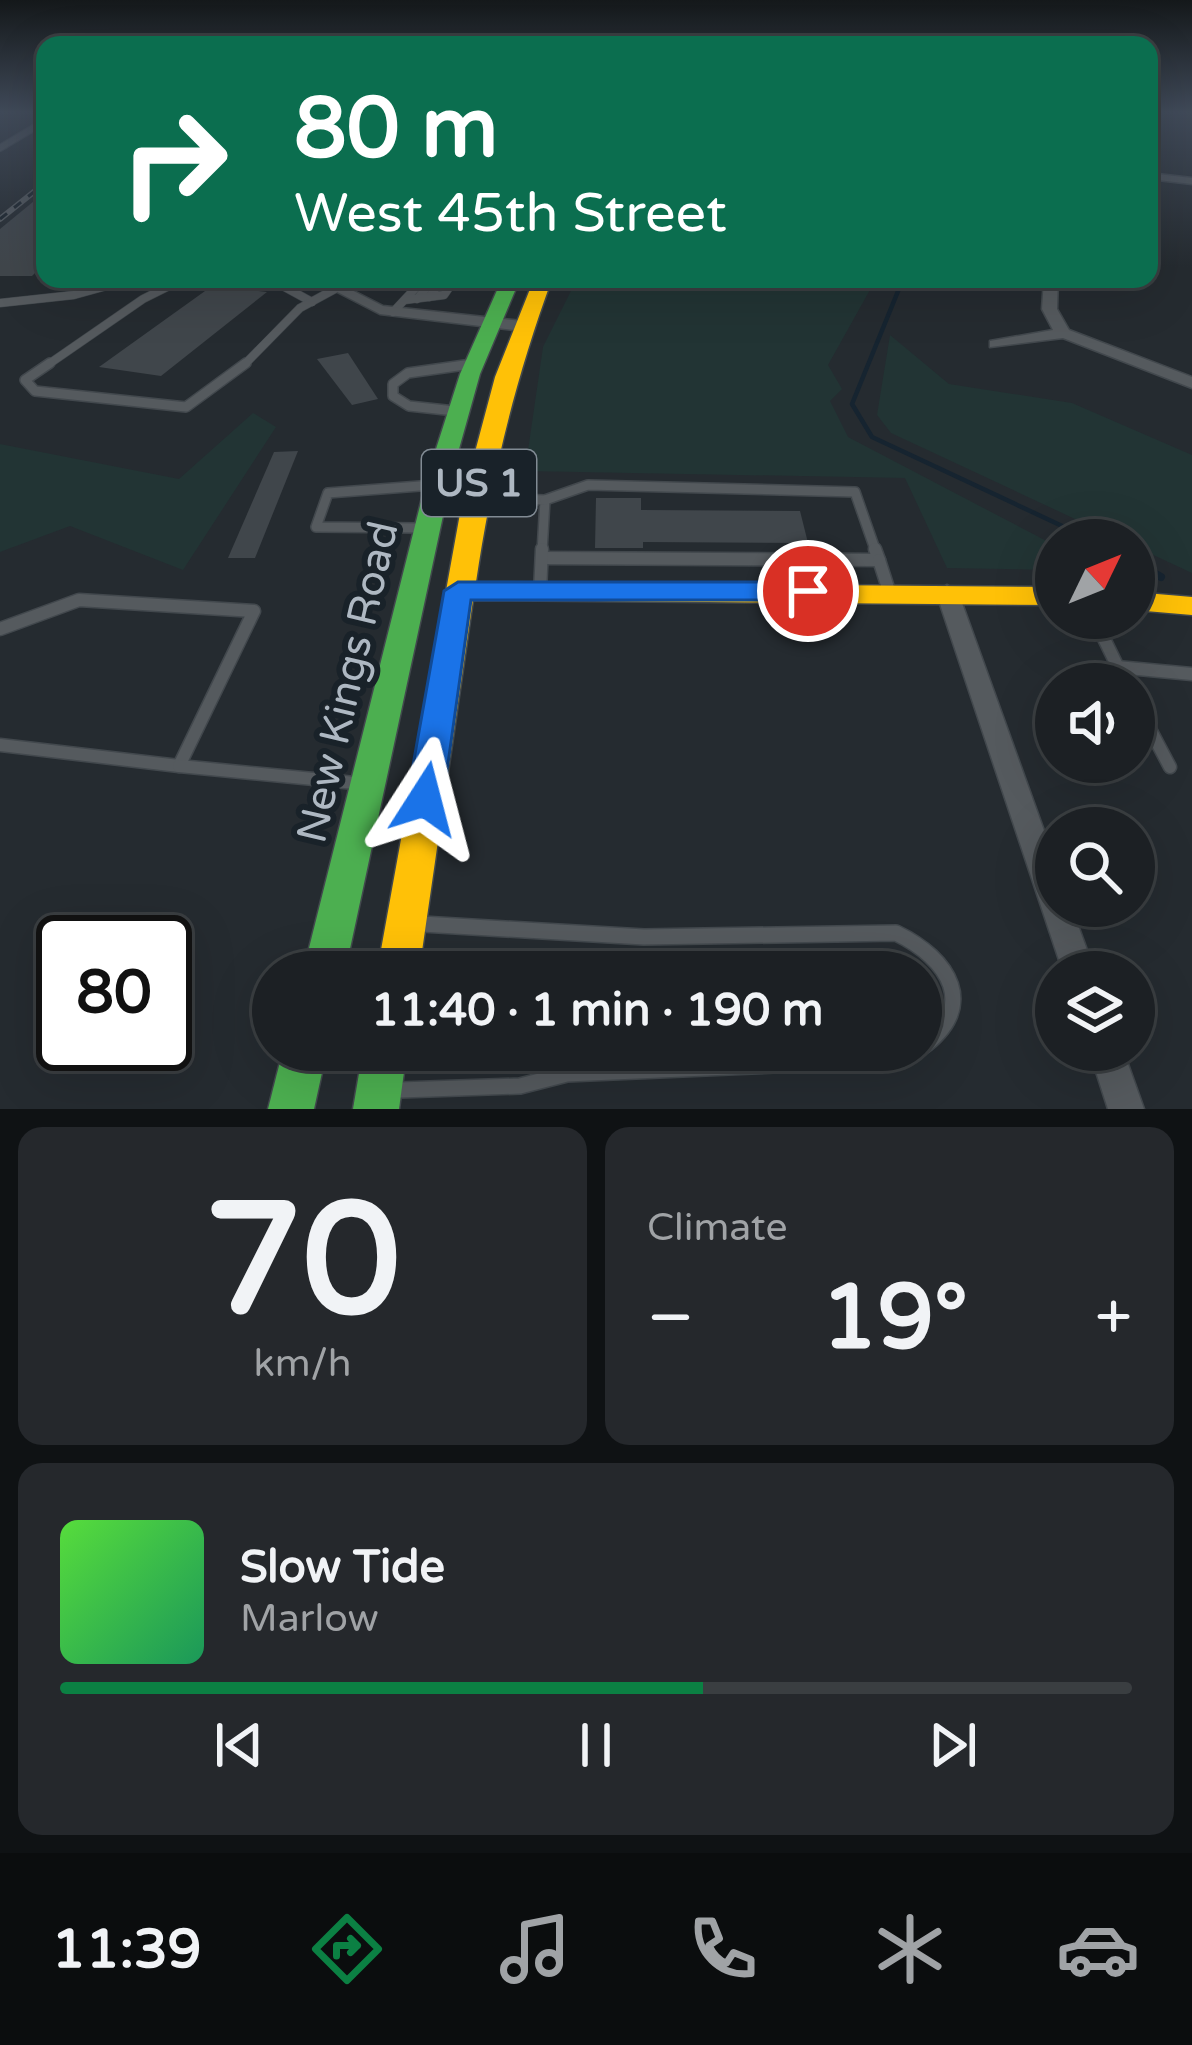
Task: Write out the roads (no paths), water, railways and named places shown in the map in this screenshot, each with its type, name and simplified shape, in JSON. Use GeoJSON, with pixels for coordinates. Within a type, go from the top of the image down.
{"type":"FeatureCollection","features":[{"type":"Feature","properties":{"kind":"main road","name":"New Kings Road"},"geometry":{"type":"LineString","coordinates":[[329,951],[394,647],[436,484],[489,322],[506,288]]}},
{"type":"Feature","properties":{"kind":"main road","name":"New Kings Road"},"geometry":{"type":"LineString","coordinates":[[401,951],[476,497],[522,326],[539,288]]}},
{"type":"Feature","properties":{"kind":"main road"},"geometry":{"type":"LineString","coordinates":[[424,534],[436,571],[458,591]]}},
{"type":"Feature","properties":{"kind":"main road"},"geometry":{"type":"LineString","coordinates":[[394,647],[420,616],[458,591],[1035,595]]}},
{"type":"Feature","properties":{"kind":"main road"},"geometry":{"type":"LineString","coordinates":[[1155,602],[1192,605]]}},
{"type":"Feature","properties":{"kind":"main road"},"geometry":{"type":"LineString","coordinates":[[291,1109],[300,1071]]}},
{"type":"Feature","properties":{"kind":"street"},"geometry":{"type":"LineString","coordinates":[[1158,177],[1192,181]]}},
{"type":"Feature","properties":{"kind":"street"},"geometry":{"type":"LineString","coordinates":[[1050,288],[1049,320],[1064,333],[1192,383]]}},
{"type":"Feature","properties":{"kind":"street"},"geometry":{"type":"LineString","coordinates":[[335,289],[368,307],[399,306],[522,326]]}},
{"type":"Feature","properties":{"kind":"street"},"geometry":{"type":"LineString","coordinates":[[995,344],[1064,333]]}},
{"type":"Feature","properties":{"kind":"street"},"geometry":{"type":"LineString","coordinates":[[947,592],[1072,951]]}},
{"type":"Feature","properties":{"kind":"street"},"geometry":{"type":"LineString","coordinates":[[1113,1071],[1126,1109]]}},
{"type":"Feature","properties":{"kind":"lane"},"geometry":{"type":"LineString","coordinates":[[0,303],[99,288]]}},
{"type":"Feature","properties":{"kind":"lane"},"geometry":{"type":"LineString","coordinates":[[164,288],[25,380],[34,391],[186,407],[243,366],[312,302],[335,289]]}},
{"type":"Feature","properties":{"kind":"lane"},"geometry":{"type":"LineString","coordinates":[[286,288],[312,302]]}},
{"type":"Feature","properties":{"kind":"lane"},"geometry":{"type":"LineString","coordinates":[[399,306],[416,288]]}},
{"type":"Feature","properties":{"kind":"lane"},"geometry":{"type":"LineString","coordinates":[[417,299],[426,288]]}},
{"type":"Feature","properties":{"kind":"lane"},"geometry":{"type":"LineString","coordinates":[[429,297],[436,288]]}},
{"type":"Feature","properties":{"kind":"lane"},"geometry":{"type":"LineString","coordinates":[[399,306],[444,296],[449,288]]}},
{"type":"Feature","properties":{"kind":"lane"},"geometry":{"type":"LineString","coordinates":[[459,412],[409,406],[393,396],[393,385],[408,374],[475,364]]}},
{"type":"Feature","properties":{"kind":"lane"},"geometry":{"type":"LineString","coordinates":[[424,534],[316,527],[328,493],[436,484]]}},
{"type":"Feature","properties":{"kind":"lane"},"geometry":{"type":"LineString","coordinates":[[476,497],[545,500],[588,485],[855,492],[889,591]]}},
{"type":"Feature","properties":{"kind":"lane"},"geometry":{"type":"LineString","coordinates":[[540,591],[545,500]]}},
{"type":"Feature","properties":{"kind":"lane"},"geometry":{"type":"LineString","coordinates":[[542,558],[879,560]]}},
{"type":"Feature","properties":{"kind":"lane"},"geometry":{"type":"LineString","coordinates":[[0,629],[79,600],[254,611],[179,766]]}},
{"type":"Feature","properties":{"kind":"lane"},"geometry":{"type":"LineString","coordinates":[[1155,671],[1192,674]]}},
{"type":"Feature","properties":{"kind":"lane"},"geometry":{"type":"LineString","coordinates":[[1155,739],[1170,767]]}},
{"type":"Feature","properties":{"kind":"lane"},"geometry":{"type":"LineString","coordinates":[[0,745],[368,784]]}},
{"type":"Feature","properties":{"kind":"lane"},"geometry":{"type":"LineString","coordinates":[[405,923],[644,937],[896,933],[931,951]]}},
{"type":"Feature","properties":{"kind":"lane"},"geometry":{"type":"LineString","coordinates":[[942,962],[951,976],[949,1022],[942,1031]]}},
{"type":"Feature","properties":{"kind":"lane"},"geometry":{"type":"LineString","coordinates":[[377,1100],[520,1086],[567,1074],[636,1071]]}},
{"type":"Feature","properties":{"kind":"waterway"},"geometry":{"type":"LineString","coordinates":[[899,288],[852,404],[872,437],[1047,519]]}},
{"type":"Feature","properties":{"kind":"waterway"},"geometry":{"type":"LineString","coordinates":[[1155,574],[1161,577]]}},
{"type":"Feature","properties":{"kind":"railway"},"geometry":{"type":"LineString","coordinates":[[0,219],[36,190]]}}]}
